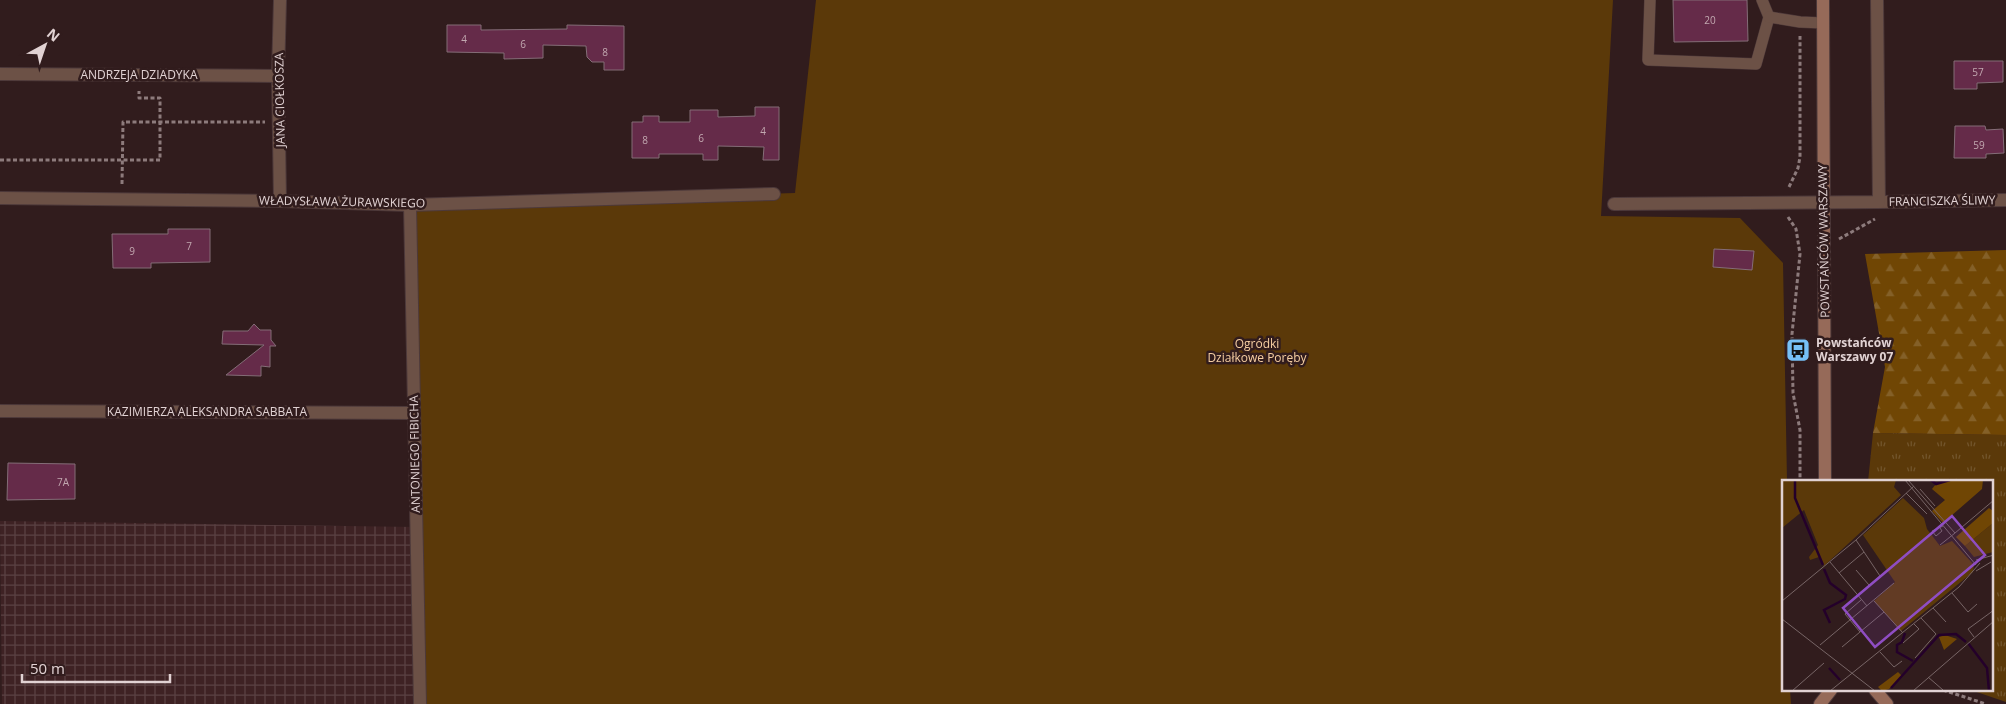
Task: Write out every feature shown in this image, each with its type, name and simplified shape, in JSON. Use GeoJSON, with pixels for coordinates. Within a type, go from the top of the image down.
{"type":"FeatureCollection","features":[{"type":"Feature","properties":{"kind":"street","name":"JANA CIOŁKOSZA"},"geometry":{"type":"LineString","coordinates":[[280,0],[278,76],[280,200]]}},
{"type":"Feature","properties":{"kind":"street","name":"POWSTAŃCÓW WARSZAWY"},"geometry":{"type":"LineString","coordinates":[[1823,0],[1825,480]]}},
{"type":"Feature","properties":{"kind":"street"},"geometry":{"type":"LineString","coordinates":[[1877,0],[1882,202]]}},
{"type":"Feature","properties":{"kind":"street","name":"ANDRZEJA DZIADYKA"},"geometry":{"type":"LineString","coordinates":[[0,74],[278,76]]}},
{"type":"Feature","properties":{"kind":"street","name":"WŁADYSŁAWA ŻURAWSKIEGO"},"geometry":{"type":"LineString","coordinates":[[0,198],[280,200],[410,205],[774,194]]}},
{"type":"Feature","properties":{"kind":"street","name":"FRANCISZKA ŚLIWY"},"geometry":{"type":"LineString","coordinates":[[1614,204],[2006,200]]}},
{"type":"Feature","properties":{"kind":"street","name":"ANTONIEGO FIBICHA"},"geometry":{"type":"LineString","coordinates":[[410,205],[420,704]]}},
{"type":"Feature","properties":{"kind":"street","name":"KAZIMIERZA ALEKSANDRA SABBATA"},"geometry":{"type":"LineString","coordinates":[[0,411],[414,413]]}},
{"type":"Feature","properties":{"kind":"street"},"geometry":{"type":"LineString","coordinates":[[1877,692],[1887,704]]}},
{"type":"Feature","properties":{"kind":"lane"},"geometry":{"type":"LineString","coordinates":[[1650,0],[1648,60],[1756,64],[1769,16],[1762,0]]}},
{"type":"Feature","properties":{"kind":"lane"},"geometry":{"type":"LineString","coordinates":[[1769,16],[1800,22],[1823,23]]}},
{"type":"Feature","properties":{"kind":"path"},"geometry":{"type":"LineString","coordinates":[[1800,22],[1800,157],[1798,168],[1786,192],[1786,214],[1796,229],[1800,254],[1792,334],[1793,393],[1800,430],[1800,480]]}},
{"type":"Feature","properties":{"kind":"path"},"geometry":{"type":"LineString","coordinates":[[0,160],[160,160],[160,98],[139,98],[138,75]]}},
{"type":"Feature","properties":{"kind":"path"},"geometry":{"type":"LineString","coordinates":[[121,199],[123,122],[280,122]]}},
{"type":"Feature","properties":{"kind":"path"},"geometry":{"type":"LineString","coordinates":[[1836,240],[1880,216],[1882,202]]}},
{"type":"Feature","properties":{"kind":"path"},"geometry":{"type":"LineString","coordinates":[[1949,692],[1986,704]]}},
{"type":"Feature","properties":{"kind":"shaded area"},"geometry":{"type":"Polygon","coordinates":[[[0,521],[416,527],[420,704],[2,704],[0,521]]]}},
{"type":"Feature","properties":{"kind":"green space","name":"Ogródki Działkowe Poręby"},"geometry":{"type":"Polygon","coordinates":[[[816,0],[1613,0],[1601,216],[1740,218],[1783,263],[1787,480],[1782,480],[1782,692],[1790,692],[1791,704],[420,704],[410,205],[795,193],[816,0]]]}},
{"type":"Feature","properties":{"kind":"green space"},"geometry":{"type":"Polygon","coordinates":[[[2006,250],[2006,435],[1873,433],[1885,367],[1865,254],[2006,250]]]}},
{"type":"Feature","properties":{"kind":"green space"},"geometry":{"type":"Polygon","coordinates":[[[1873,433],[2006,435],[2006,702],[1977,692],[1994,692],[1994,480],[1868,480],[1873,433]]]}},
{"type":"Feature","properties":{"kind":"building"},"geometry":{"type":"Polygon","coordinates":[[[1673,0],[1747,0],[1748,41],[1674,42],[1673,0]]]}},
{"type":"Feature","properties":{"kind":"building"},"geometry":{"type":"Polygon","coordinates":[[[447,25],[481,25],[481,30],[567,29],[567,25],[624,26],[624,70],[604,70],[604,62],[592,62],[587,57],[586,46],[543,45],[543,58],[504,59],[504,53],[447,52],[447,25]]]}},
{"type":"Feature","properties":{"kind":"building"},"geometry":{"type":"Polygon","coordinates":[[[1954,61],[2003,61],[2003,82],[1977,83],[1977,89],[1954,89],[1954,61]]]}},
{"type":"Feature","properties":{"kind":"building"},"geometry":{"type":"Polygon","coordinates":[[[755,107],[779,107],[779,160],[763,160],[764,147],[718,146],[718,160],[703,160],[703,154],[659,154],[659,158],[632,158],[632,122],[643,122],[643,116],[659,116],[659,122],[690,122],[690,110],[718,110],[718,117],[755,116],[755,107]]]}},
{"type":"Feature","properties":{"kind":"building"},"geometry":{"type":"Polygon","coordinates":[[[1955,126],[1985,126],[1986,130],[2003,129],[2004,153],[1986,154],[1986,158],[1954,158],[1955,126]]]}},
{"type":"Feature","properties":{"kind":"building"},"geometry":{"type":"Polygon","coordinates":[[[168,229],[210,229],[210,262],[151,263],[151,268],[113,268],[112,234],[168,234],[168,229]]]}},
{"type":"Feature","properties":{"kind":"building"},"geometry":{"type":"Polygon","coordinates":[[[1714,249],[1754,251],[1752,270],[1713,267],[1714,249]]]}},
{"type":"Feature","properties":{"kind":"building"},"geometry":{"type":"Polygon","coordinates":[[[254,324],[260,330],[271,330],[271,340],[276,346],[270,346],[270,367],[261,366],[261,376],[226,375],[264,345],[222,344],[223,331],[248,331],[254,324]]]}},
{"type":"Feature","properties":{"kind":"building"},"geometry":{"type":"Polygon","coordinates":[[[8,463],[75,464],[75,499],[7,500],[8,463]]]}},
{"type":"Feature","properties":{"kind":"place","name":"Powstańców Warszawy 07"},"geometry":{"type":"Point","coordinates":[1798,350]}}]}
